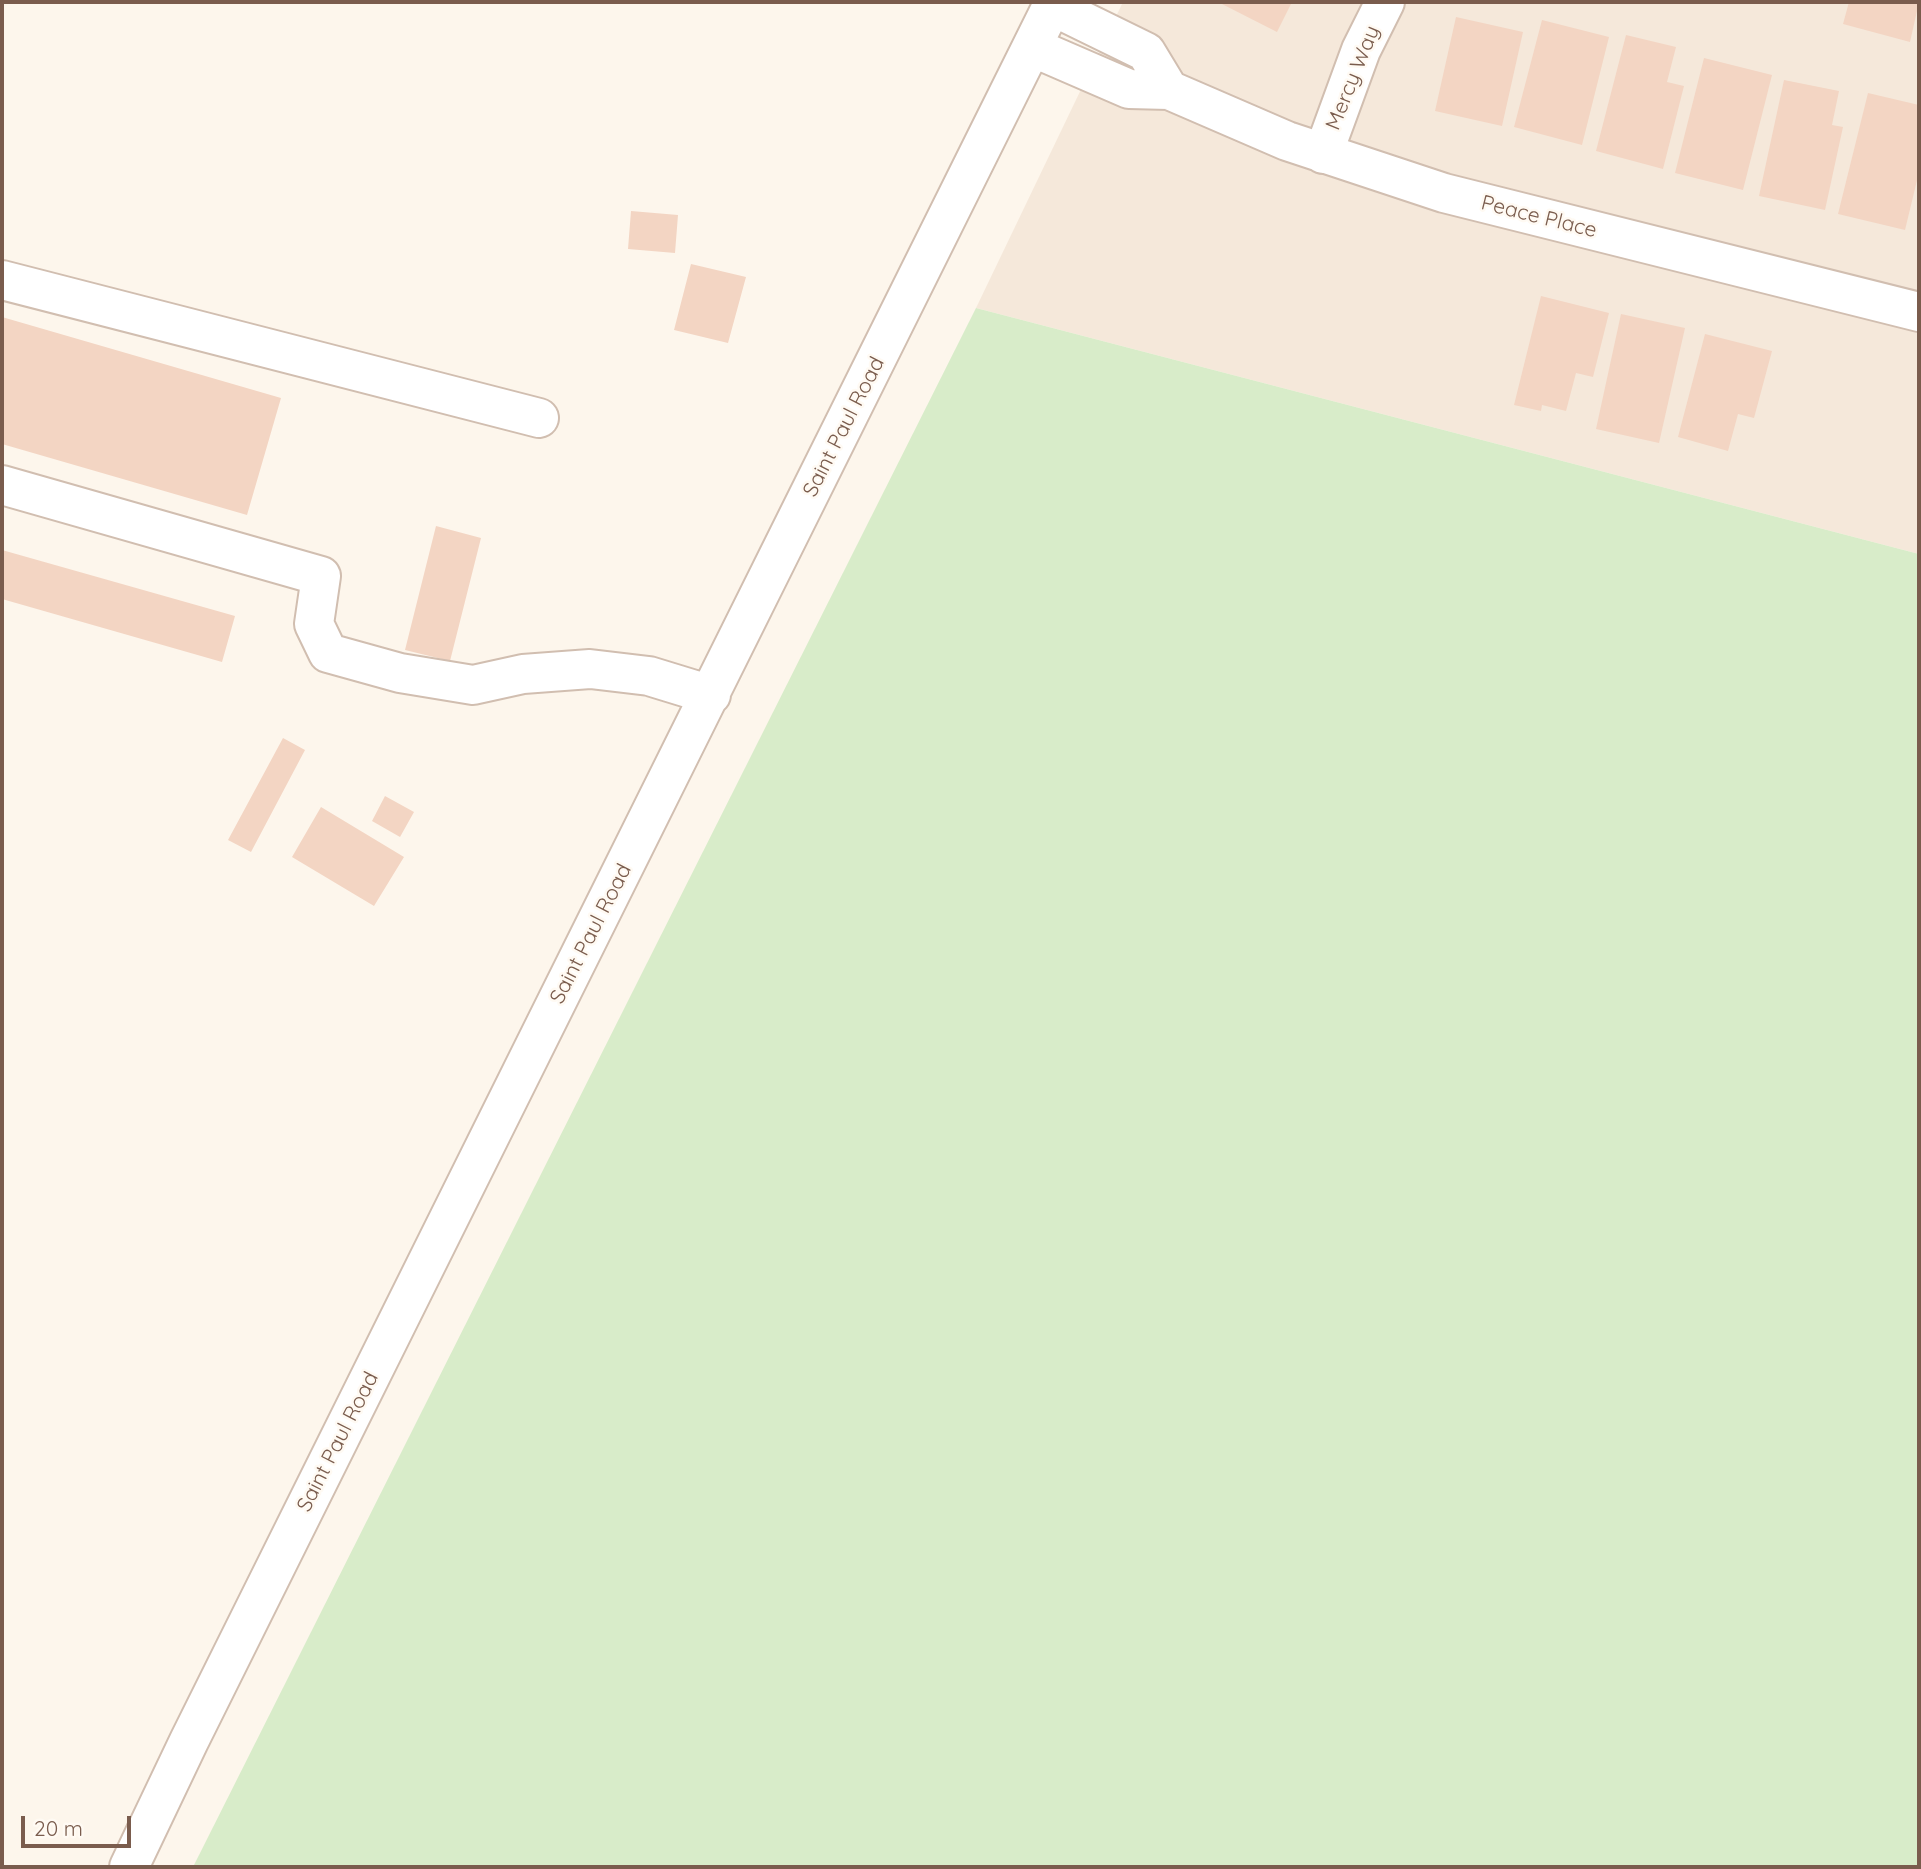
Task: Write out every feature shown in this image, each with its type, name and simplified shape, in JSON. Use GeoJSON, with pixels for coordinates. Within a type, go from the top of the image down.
{"type":"FeatureCollection","features":[{"type":"Feature","properties":{"kind":"street","name":"Mercy Way"},"geometry":{"type":"LineString","coordinates":[[1323,154],[1362,50],[1385,2]]}},
{"type":"Feature","properties":{"kind":"street","name":"Saint Paul Road"},"geometry":{"type":"LineString","coordinates":[[129,1867],[195,1728],[1053,4]]}},
{"type":"Feature","properties":{"kind":"street"},"geometry":{"type":"LineString","coordinates":[[1053,4],[1146,52],[1169,90]]}},
{"type":"Feature","properties":{"kind":"street","name":"Peace Place"},"geometry":{"type":"LineString","coordinates":[[1032,47],[1129,89],[1169,90],[1323,154],[1444,193],[1919,312]]}},
{"type":"Feature","properties":{"kind":"street"},"geometry":{"type":"LineString","coordinates":[[2,280],[539,418]]}},
{"type":"Feature","properties":{"kind":"street"},"geometry":{"type":"LineString","coordinates":[[2,485],[321,576],[314,624],[328,653],[400,673],[473,685],[523,674],[590,669],[649,676],[711,695]]}},
{"type":"Feature","properties":{"kind":"shaded area"},"geometry":{"type":"Polygon","coordinates":[[[1123,2],[1919,2],[1919,554],[976,308],[1123,2]]]}},
{"type":"Feature","properties":{"kind":"green space"},"geometry":{"type":"Polygon","coordinates":[[[976,308],[1919,554],[1919,1867],[193,1867],[976,308]]]}},
{"type":"Feature","properties":{"kind":"building"},"geometry":{"type":"Polygon","coordinates":[[[1218,2],[1292,2],[1277,32],[1218,2]]]}},
{"type":"Feature","properties":{"kind":"building"},"geometry":{"type":"Polygon","coordinates":[[[1849,2],[1919,2],[1910,42],[1843,24],[1849,2]]]}},
{"type":"Feature","properties":{"kind":"building"},"geometry":{"type":"Polygon","coordinates":[[[1456,17],[1523,32],[1502,126],[1435,111],[1456,17]]]}},
{"type":"Feature","properties":{"kind":"building"},"geometry":{"type":"Polygon","coordinates":[[[1542,20],[1609,37],[1582,145],[1514,127],[1542,20]]]}},
{"type":"Feature","properties":{"kind":"building"},"geometry":{"type":"Polygon","coordinates":[[[1626,35],[1676,47],[1667,82],[1684,86],[1663,169],[1596,151],[1626,35]]]}},
{"type":"Feature","properties":{"kind":"building"},"geometry":{"type":"Polygon","coordinates":[[[1704,58],[1772,75],[1743,190],[1675,173],[1704,58]]]}},
{"type":"Feature","properties":{"kind":"building"},"geometry":{"type":"Polygon","coordinates":[[[1784,80],[1839,91],[1832,125],[1843,127],[1825,210],[1759,196],[1784,80]]]}},
{"type":"Feature","properties":{"kind":"building"},"geometry":{"type":"Polygon","coordinates":[[[1868,93],[1919,105],[1919,172],[1905,230],[1838,214],[1868,93]]]}},
{"type":"Feature","properties":{"kind":"building"},"geometry":{"type":"Polygon","coordinates":[[[631,211],[678,215],[675,253],[628,249],[631,211]]]}},
{"type":"Feature","properties":{"kind":"building"},"geometry":{"type":"Polygon","coordinates":[[[691,264],[746,277],[728,343],[674,330],[691,264]]]}},
{"type":"Feature","properties":{"kind":"building"},"geometry":{"type":"Polygon","coordinates":[[[1541,296],[1609,313],[1593,377],[1576,373],[1566,411],[1542,405],[1541,411],[1514,405],[1541,296]]]}},
{"type":"Feature","properties":{"kind":"building"},"geometry":{"type":"Polygon","coordinates":[[[1621,314],[1685,328],[1659,443],[1596,429],[1621,314]]]}},
{"type":"Feature","properties":{"kind":"building"},"geometry":{"type":"Polygon","coordinates":[[[2,317],[281,398],[247,515],[2,444],[2,317]]]}},
{"type":"Feature","properties":{"kind":"building"},"geometry":{"type":"Polygon","coordinates":[[[1705,334],[1772,351],[1754,418],[1738,414],[1728,451],[1678,437],[1705,334]]]}},
{"type":"Feature","properties":{"kind":"building"},"geometry":{"type":"Polygon","coordinates":[[[436,526],[481,538],[450,661],[405,650],[436,526]]]}},
{"type":"Feature","properties":{"kind":"building"},"geometry":{"type":"Polygon","coordinates":[[[2,550],[235,616],[222,662],[2,599],[2,550]]]}},
{"type":"Feature","properties":{"kind":"building"},"geometry":{"type":"Polygon","coordinates":[[[283,738],[305,750],[251,852],[228,840],[283,738]]]}},
{"type":"Feature","properties":{"kind":"building"},"geometry":{"type":"Polygon","coordinates":[[[385,796],[414,812],[400,837],[372,821],[385,796]]]}},
{"type":"Feature","properties":{"kind":"building"},"geometry":{"type":"Polygon","coordinates":[[[321,807],[404,857],[374,906],[292,857],[321,807]]]}}]}
